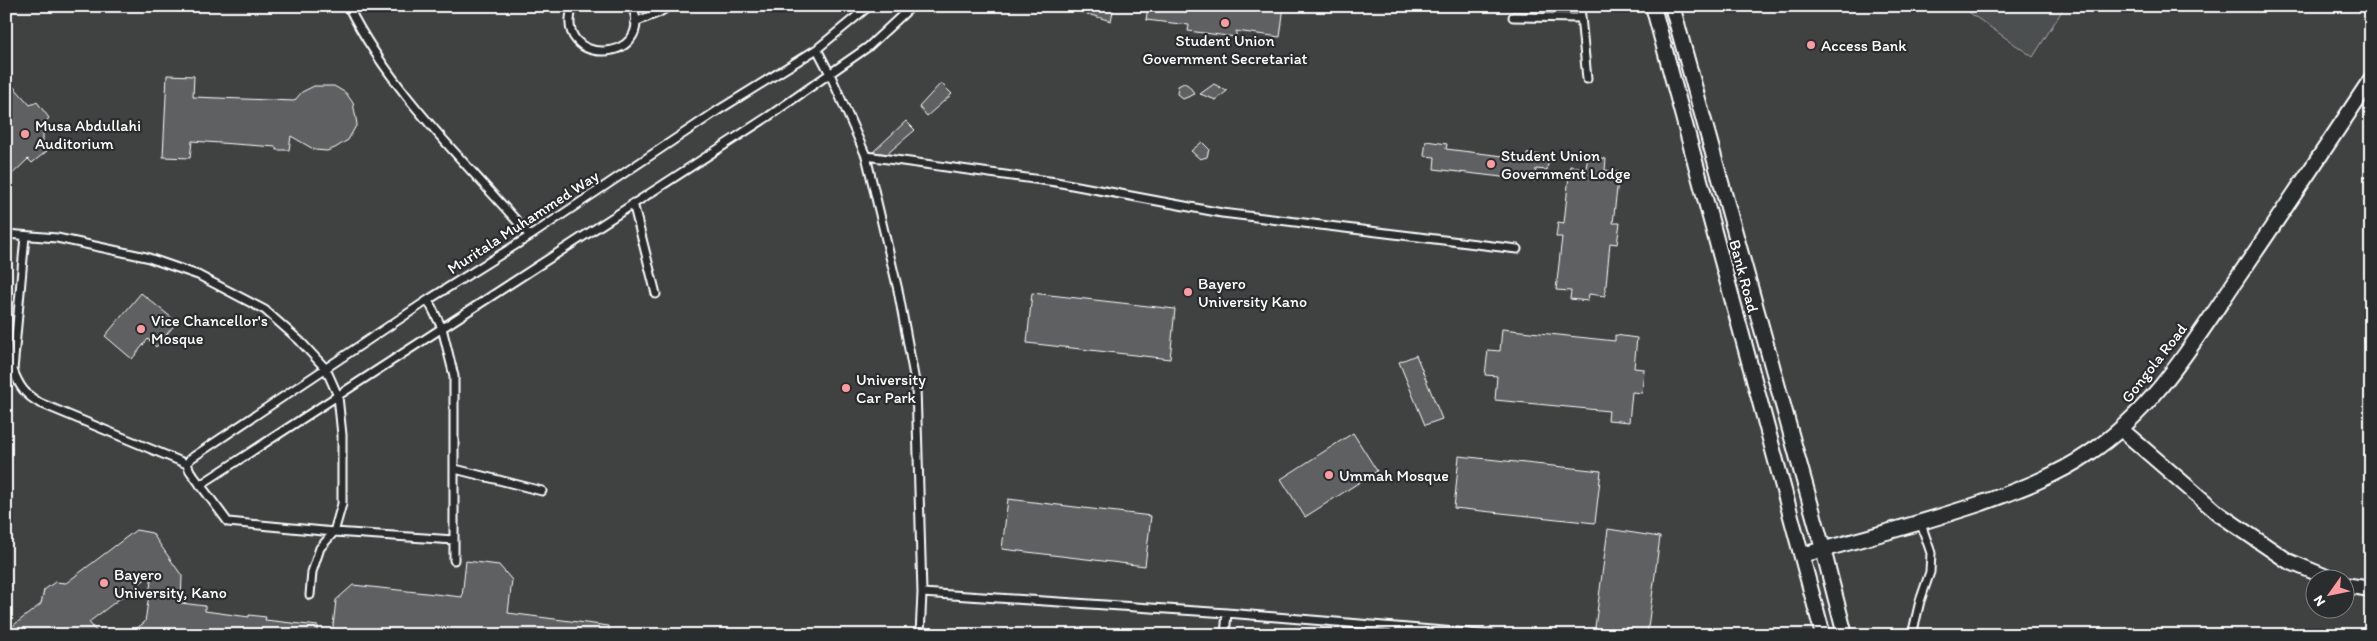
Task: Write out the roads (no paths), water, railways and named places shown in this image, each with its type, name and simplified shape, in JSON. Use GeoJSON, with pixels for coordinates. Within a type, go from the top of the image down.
{"type":"FeatureCollection","features":[{"type":"Feature","properties":{"kind":"street","name":"Bank Road"},"geometry":{"type":"LineString","coordinates":[[1653,6],[1823,635]]}},
{"type":"Feature","properties":{"kind":"street"},"geometry":{"type":"LineString","coordinates":[[1672,6],[1823,549],[1845,635]]}},
{"type":"Feature","properties":{"kind":"street","name":"Gongola Road"},"geometry":{"type":"LineString","coordinates":[[1802,555],[1921,524],[2028,487],[2087,455],[2122,430],[2158,392],[2307,177],[2371,79]]}},
{"type":"Feature","properties":{"kind":"street"},"geometry":{"type":"LineString","coordinates":[[2122,430],[2220,514],[2288,561],[2305,568]]}},
{"type":"Feature","properties":{"kind":"street"},"geometry":{"type":"LineString","coordinates":[[2354,586],[2371,589]]}},
{"type":"Feature","properties":{"kind":"lane"},"geometry":{"type":"LineString","coordinates":[[348,6],[364,39],[395,84],[530,236]]}},
{"type":"Feature","properties":{"kind":"lane"},"geometry":{"type":"LineString","coordinates":[[573,6],[570,18],[575,37],[582,45],[600,52],[620,48],[630,36],[635,22],[632,6]]}},
{"type":"Feature","properties":{"kind":"lane"},"geometry":{"type":"LineString","coordinates":[[635,22],[658,13],[668,6]]}},
{"type":"Feature","properties":{"kind":"lane","name":"Muritala Muhammed Way"},"geometry":{"type":"LineString","coordinates":[[189,461],[428,300],[530,236],[686,131],[817,49],[869,6]]}},
{"type":"Feature","properties":{"kind":"lane"},"geometry":{"type":"LineString","coordinates":[[200,485],[769,116],[868,47],[912,6]]}},
{"type":"Feature","properties":{"kind":"lane"},"geometry":{"type":"LineString","coordinates":[[1580,6],[1587,79]]}},
{"type":"Feature","properties":{"kind":"lane"},"geometry":{"type":"LineString","coordinates":[[1513,17],[1582,18]]}},
{"type":"Feature","properties":{"kind":"lane"},"geometry":{"type":"LineString","coordinates":[[817,49],[866,156],[898,290],[916,387],[922,593],[920,635]]}},
{"type":"Feature","properties":{"kind":"lane"},"geometry":{"type":"LineString","coordinates":[[866,156],[1056,182],[1222,213],[1517,249]]}},
{"type":"Feature","properties":{"kind":"lane"},"geometry":{"type":"LineString","coordinates":[[633,203],[656,294]]}},
{"type":"Feature","properties":{"kind":"lane"},"geometry":{"type":"LineString","coordinates":[[6,234],[57,238],[146,257],[198,275],[265,310],[300,341],[326,369],[338,396],[342,435],[342,504],[334,532],[320,548],[312,572],[310,595]]}},
{"type":"Feature","properties":{"kind":"lane"},"geometry":{"type":"LineString","coordinates":[[25,236],[13,370],[20,387],[30,397],[40,403],[189,461],[200,485],[228,522],[334,532],[454,540]]}},
{"type":"Feature","properties":{"kind":"lane"},"geometry":{"type":"LineString","coordinates":[[428,300],[442,328],[454,376],[454,560]]}},
{"type":"Feature","properties":{"kind":"lane"},"geometry":{"type":"LineString","coordinates":[[455,469],[542,491]]}},
{"type":"Feature","properties":{"kind":"lane"},"geometry":{"type":"LineString","coordinates":[[1912,635],[1920,601],[1930,572],[1931,553],[1921,524]]}},
{"type":"Feature","properties":{"kind":"lane"},"geometry":{"type":"LineString","coordinates":[[922,593],[1227,613],[1492,635]]}},
{"type":"Feature","properties":{"kind":"lane"},"geometry":{"type":"LineString","coordinates":[[1225,635],[1227,613]]}},
{"type":"Feature","properties":{"kind":"place","name":"Student Union Government Secretariat"},"geometry":{"type":"Point","coordinates":[1225,23]}},
{"type":"Feature","properties":{"kind":"place","name":"Access Bank"},"geometry":{"type":"Point","coordinates":[1811,45]}},
{"type":"Feature","properties":{"kind":"place","name":"Musa Abdullahi Auditorium"},"geometry":{"type":"Point","coordinates":[25,134]}},
{"type":"Feature","properties":{"kind":"place","name":"Student Union Government Lodge"},"geometry":{"type":"Point","coordinates":[1491,164]}},
{"type":"Feature","properties":{"kind":"place","name":"Bayero University Kano"},"geometry":{"type":"Point","coordinates":[1188,292]}},
{"type":"Feature","properties":{"kind":"place","name":"Vice Chancellor's Mosque"},"geometry":{"type":"Point","coordinates":[141,329]}},
{"type":"Feature","properties":{"kind":"place","name":"University Car Park"},"geometry":{"type":"Point","coordinates":[846,388]}},
{"type":"Feature","properties":{"kind":"place","name":"Ummah Mosque"},"geometry":{"type":"Point","coordinates":[1329,475]}},
{"type":"Feature","properties":{"kind":"place","name":"Bayero University, Kano"},"geometry":{"type":"Point","coordinates":[104,583]}}]}
